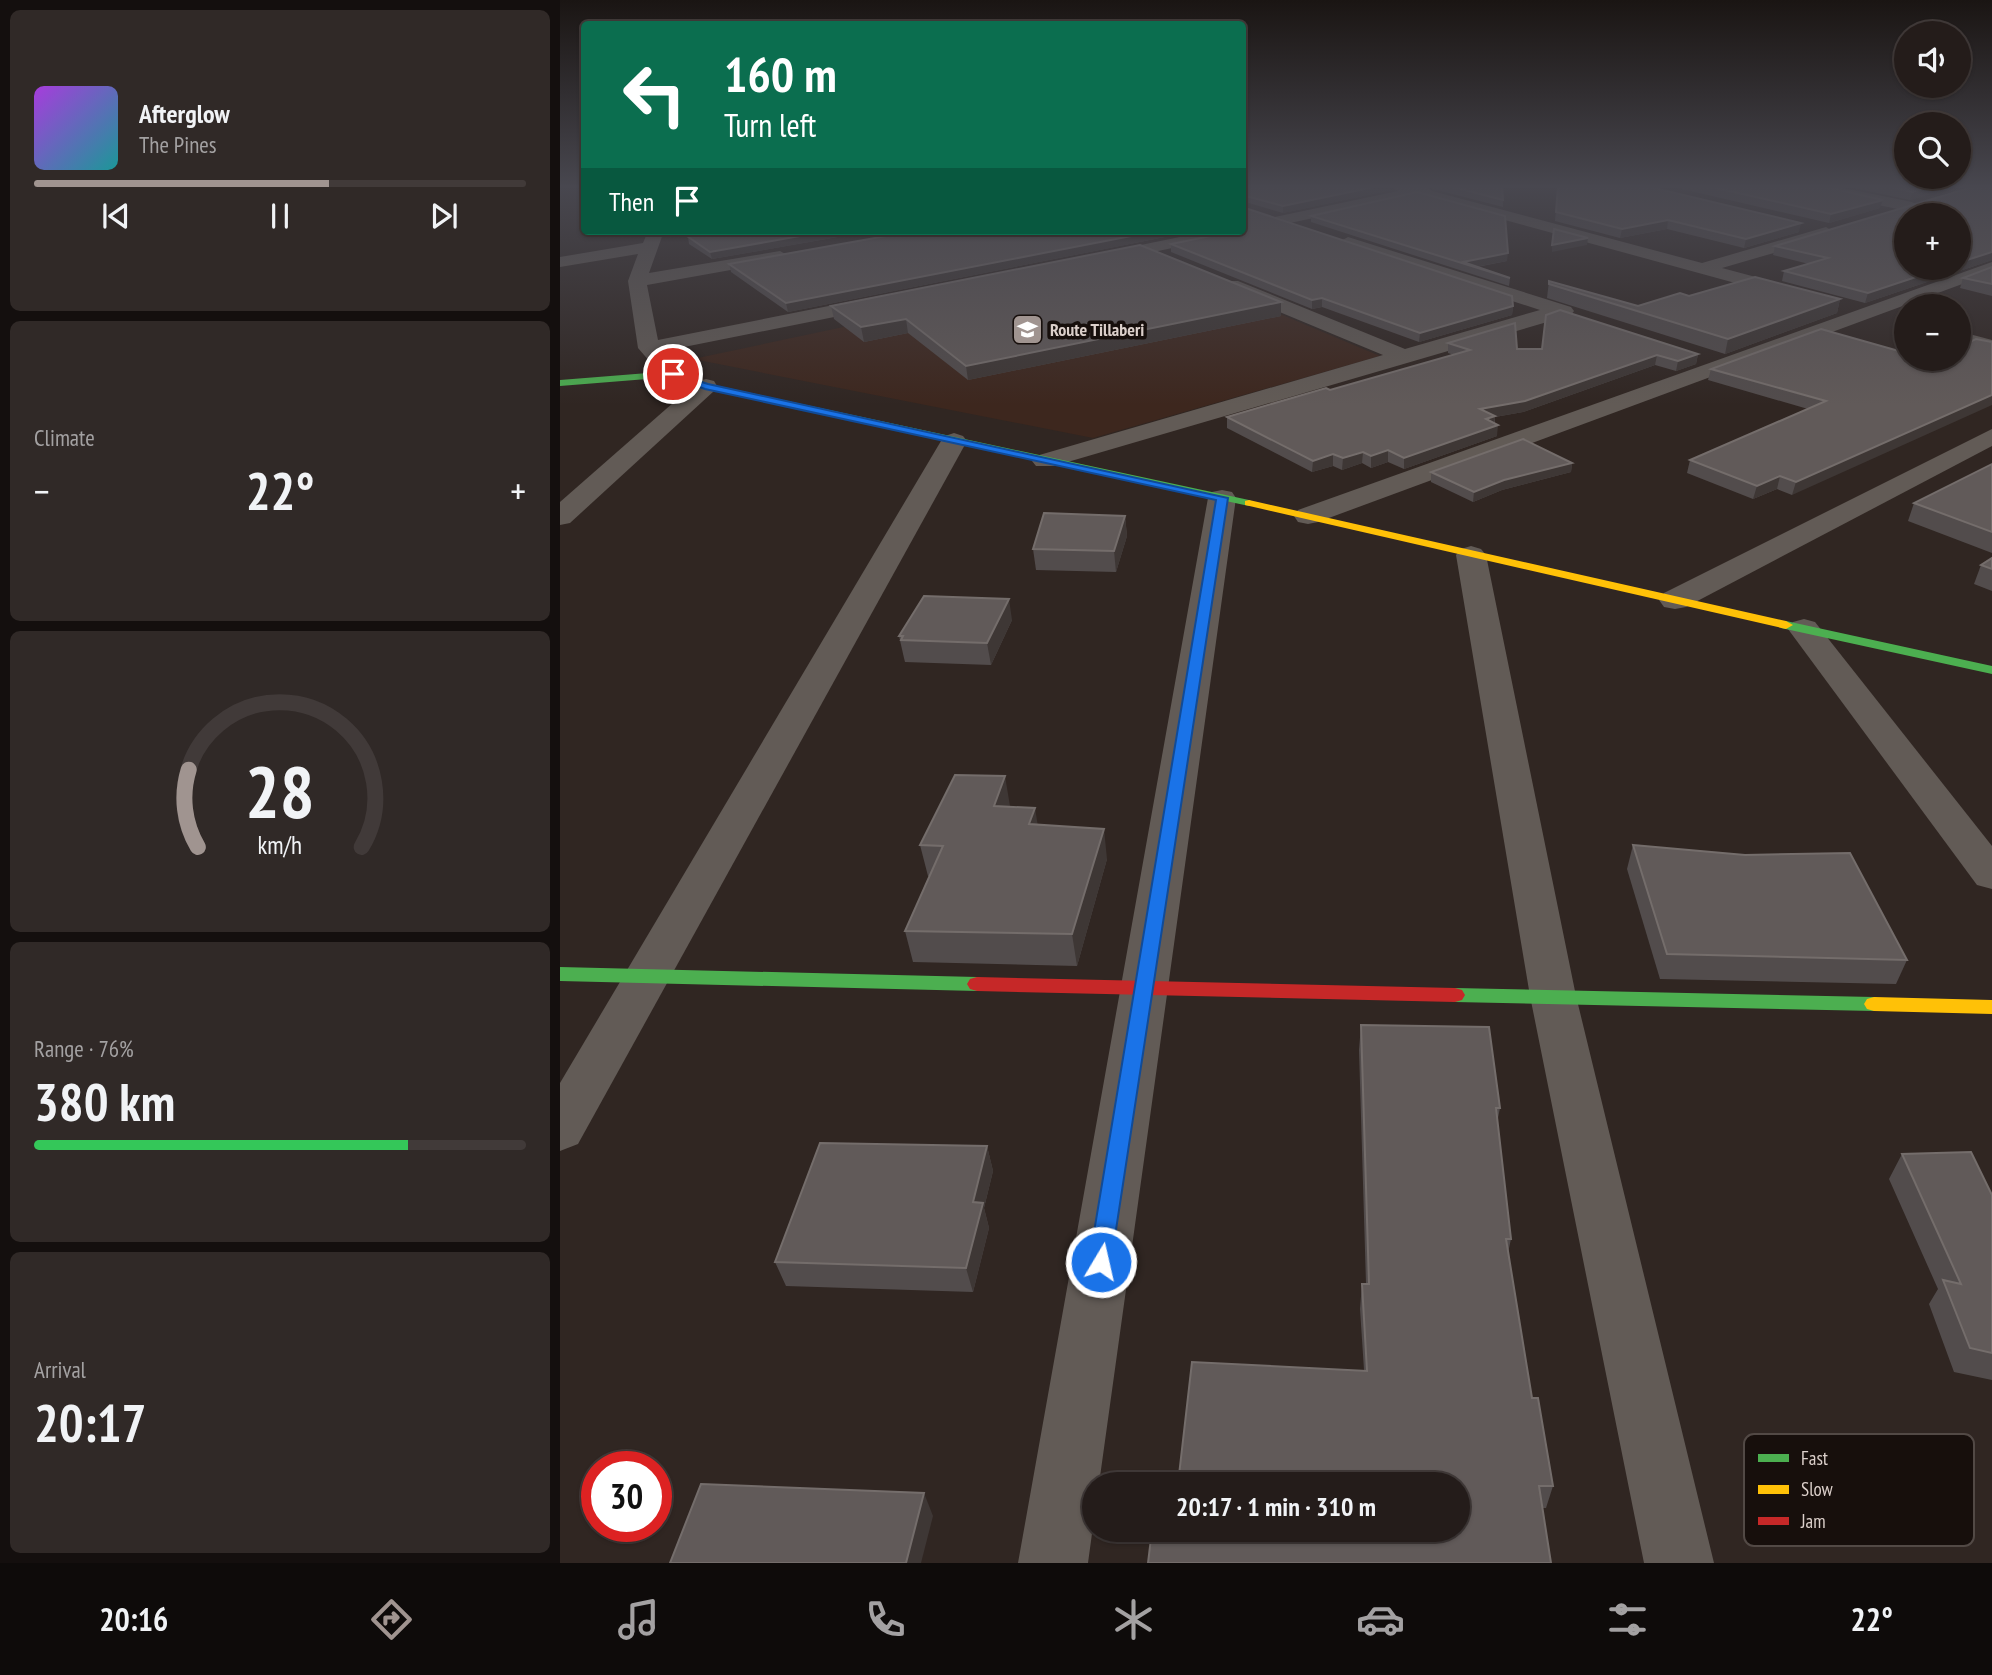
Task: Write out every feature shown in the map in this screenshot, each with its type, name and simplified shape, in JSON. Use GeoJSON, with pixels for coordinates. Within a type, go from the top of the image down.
{"type":"FeatureCollection","features":[{"type":"Feature","properties":{"kind":"street"},"geometry":{"type":"LineString","coordinates":[[645,259],[637,281],[649,348],[673,374]]}},
{"type":"Feature","properties":{"kind":"street"},"geometry":{"type":"LineString","coordinates":[[637,281],[762,259]]}},
{"type":"Feature","properties":{"kind":"street"},"geometry":{"type":"LineString","coordinates":[[1078,263],[1099,259]]}},
{"type":"Feature","properties":{"kind":"street"},"geometry":{"type":"LineString","coordinates":[[1166,259],[1171,261]]}},
{"type":"Feature","properties":{"kind":"street"},"geometry":{"type":"LineString","coordinates":[[1401,259],[1586,318]]}},
{"type":"Feature","properties":{"kind":"street"},"geometry":{"type":"LineString","coordinates":[[1669,259],[1817,299]]}},
{"type":"Feature","properties":{"kind":"street"},"geometry":{"type":"LineString","coordinates":[[1703,268],[1735,259]]}},
{"type":"Feature","properties":{"kind":"street"},"geometry":{"type":"LineString","coordinates":[[1308,516],[1992,267]]}},
{"type":"Feature","properties":{"kind":"street"},"geometry":{"type":"LineString","coordinates":[[1210,276],[1404,356]]}},
{"type":"Feature","properties":{"kind":"street"},"geometry":{"type":"LineString","coordinates":[[649,348],[904,298]]}},
{"type":"Feature","properties":{"kind":"street"},"geometry":{"type":"LineString","coordinates":[[1842,306],[1893,319]]}},
{"type":"Feature","properties":{"kind":"street"},"geometry":{"type":"LineString","coordinates":[[1045,461],[1560,310]]}},
{"type":"Feature","properties":{"kind":"street"},"geometry":{"type":"LineString","coordinates":[[1971,340],[1992,346]]}},
{"type":"Feature","properties":{"kind":"street"},"geometry":{"type":"LineString","coordinates":[[1701,355],[1726,364]]}},
{"type":"Feature","properties":{"kind":"street"},"geometry":{"type":"LineString","coordinates":[[560,383],[673,374],[705,386],[1308,516],[1471,555],[1992,670]]}},
{"type":"Feature","properties":{"kind":"street"},"geometry":{"type":"LineString","coordinates":[[560,517],[705,386]]}},
{"type":"Feature","properties":{"kind":"street"},"geometry":{"type":"LineString","coordinates":[[1675,600],[1992,436]]}},
{"type":"Feature","properties":{"kind":"street"},"geometry":{"type":"LineString","coordinates":[[560,1129],[954,441]]}},
{"type":"Feature","properties":{"kind":"street"},"geometry":{"type":"LineString","coordinates":[[1053,1563],[1222,498]]}},
{"type":"Feature","properties":{"kind":"street"},"geometry":{"type":"LineString","coordinates":[[1471,555],[1553,996],[1679,1563]]}},
{"type":"Feature","properties":{"kind":"street"},"geometry":{"type":"LineString","coordinates":[[1804,629],[1992,875]]}},
{"type":"Feature","properties":{"kind":"street"},"geometry":{"type":"LineString","coordinates":[[560,974],[1992,1007]]}},
{"type":"Feature","properties":{"kind":"shaded area"},"geometry":{"type":"Polygon","coordinates":[[[1154,261],[1380,356],[1093,438],[693,359],[1154,261]]]}},
{"type":"Feature","properties":{"kind":"building"},"geometry":{"type":"Polygon","coordinates":[[[757,259],[1013,259],[786,303],[729,264],[757,259]]]}},
{"type":"Feature","properties":{"kind":"building"},"geometry":{"type":"Polygon","coordinates":[[[1069,259],[1174,259],[1281,302],[966,366],[906,319],[861,327],[831,306],[1069,259]]]}},
{"type":"Feature","properties":{"kind":"building"},"geometry":{"type":"Polygon","coordinates":[[[1209,259],[1400,259],[1512,296],[1513,306],[1420,333],[1322,298],[1312,300],[1209,259]]]}},
{"type":"Feature","properties":{"kind":"building"},"geometry":{"type":"Polygon","coordinates":[[[1449,259],[1478,259],[1463,262],[1510,278],[1449,259]]]}},
{"type":"Feature","properties":{"kind":"building"},"geometry":{"type":"Polygon","coordinates":[[[1825,259],[1894,259],[1894,280],[1907,280],[1868,293],[1784,271],[1825,259]]]}},
{"type":"Feature","properties":{"kind":"building"},"geometry":{"type":"Polygon","coordinates":[[[1992,267],[1992,284],[1971,280],[1971,275],[1992,267]]]}},
{"type":"Feature","properties":{"kind":"building"},"geometry":{"type":"Polygon","coordinates":[[[1755,277],[1840,299],[1728,339],[1549,284],[1549,281],[1638,306],[1680,293],[1689,296],[1755,277]]]}},
{"type":"Feature","properties":{"kind":"building"},"geometry":{"type":"Polygon","coordinates":[[[1560,310],[1698,354],[1678,361],[1657,355],[1525,401],[1480,409],[1495,416],[1486,419],[1498,425],[1404,458],[1388,450],[1371,456],[1363,452],[1343,458],[1333,454],[1313,461],[1227,417],[1470,350],[1448,343],[1515,323],[1517,349],[1542,349],[1546,315],[1560,310]]]}},
{"type":"Feature","properties":{"kind":"building"},"geometry":{"type":"Polygon","coordinates":[[[1821,329],[1894,350],[1894,371],[1971,371],[1971,341],[1976,339],[1992,342],[1992,395],[1796,482],[1780,476],[1757,486],[1690,460],[1826,401],[1711,369],[1821,329]]]}},
{"type":"Feature","properties":{"kind":"building"},"geometry":{"type":"Polygon","coordinates":[[[1523,439],[1572,463],[1504,480],[1474,492],[1431,472],[1523,439]]]}},
{"type":"Feature","properties":{"kind":"building"},"geometry":{"type":"Polygon","coordinates":[[[1992,464],[1992,532],[1914,503],[1992,464]]]}},
{"type":"Feature","properties":{"kind":"building"},"geometry":{"type":"Polygon","coordinates":[[[1044,513],[1125,516],[1114,551],[1033,549],[1044,513]]]}},
{"type":"Feature","properties":{"kind":"building"},"geometry":{"type":"Polygon","coordinates":[[[1992,558],[1992,569],[1981,565],[1992,558]]]}},
{"type":"Feature","properties":{"kind":"building"},"geometry":{"type":"Polygon","coordinates":[[[924,596],[1009,599],[987,643],[901,640],[903,636],[899,636],[924,596]]]}},
{"type":"Feature","properties":{"kind":"building"},"geometry":{"type":"Polygon","coordinates":[[[955,775],[1005,776],[994,806],[1035,808],[1029,824],[1104,829],[1072,934],[905,931],[943,846],[920,845],[955,775]]]}},
{"type":"Feature","properties":{"kind":"building"},"geometry":{"type":"Polygon","coordinates":[[[1633,845],[1745,855],[1850,853],[1907,960],[1667,954],[1633,845]]]}},
{"type":"Feature","properties":{"kind":"building"},"geometry":{"type":"Polygon","coordinates":[[[1361,1025],[1489,1027],[1500,1108],[1496,1108],[1511,1239],[1506,1239],[1532,1398],[1538,1398],[1553,1486],[1539,1486],[1551,1563],[1148,1563],[1151,1542],[1470,1542],[1470,1472],[1179,1472],[1192,1362],[1367,1371],[1362,1284],[1369,1284],[1361,1025]]]}},
{"type":"Feature","properties":{"kind":"building"},"geometry":{"type":"Polygon","coordinates":[[[820,1143],[987,1146],[973,1202],[983,1203],[966,1268],[775,1262],[820,1143]]]}},
{"type":"Feature","properties":{"kind":"building"},"geometry":{"type":"Polygon","coordinates":[[[1971,1152],[1992,1195],[1992,1353],[1970,1348],[1943,1280],[1961,1284],[1902,1154],[1971,1152]]]}},
{"type":"Feature","properties":{"kind":"building"},"geometry":{"type":"Polygon","coordinates":[[[701,1484],[924,1493],[906,1563],[670,1563],[701,1484]]]}},
{"type":"Feature","properties":{"kind":"traffic: fast"},"geometry":{"type":"LineString","coordinates":[[560,383],[673,374],[706,386],[1249,503]]}},
{"type":"Feature","properties":{"kind":"traffic: fast"},"geometry":{"type":"LineString","coordinates":[[1786,625],[1992,670]]}},
{"type":"Feature","properties":{"kind":"traffic: fast"},"geometry":{"type":"LineString","coordinates":[[560,974],[977,984]]}},
{"type":"Feature","properties":{"kind":"traffic: fast"},"geometry":{"type":"LineString","coordinates":[[1455,995],[1874,1004]]}},
{"type":"Feature","properties":{"kind":"traffic: slow"},"geometry":{"type":"LineString","coordinates":[[1249,503],[1786,625]]}},
{"type":"Feature","properties":{"kind":"traffic: slow"},"geometry":{"type":"LineString","coordinates":[[1874,1004],[1992,1007]]}},
{"type":"Feature","properties":{"kind":"traffic: jam"},"geometry":{"type":"LineString","coordinates":[[977,984],[1455,995]]}},
{"type":"Feature","properties":{"kind":"place","name":"Route Tillaberi"},"geometry":{"type":"Point","coordinates":[1027,330]}},
{"type":"Feature","properties":{"kind":"route"},"geometry":{"type":"LineString","coordinates":[[673,374],[705,386],[1222,498],[1101,1262]]}}]}
